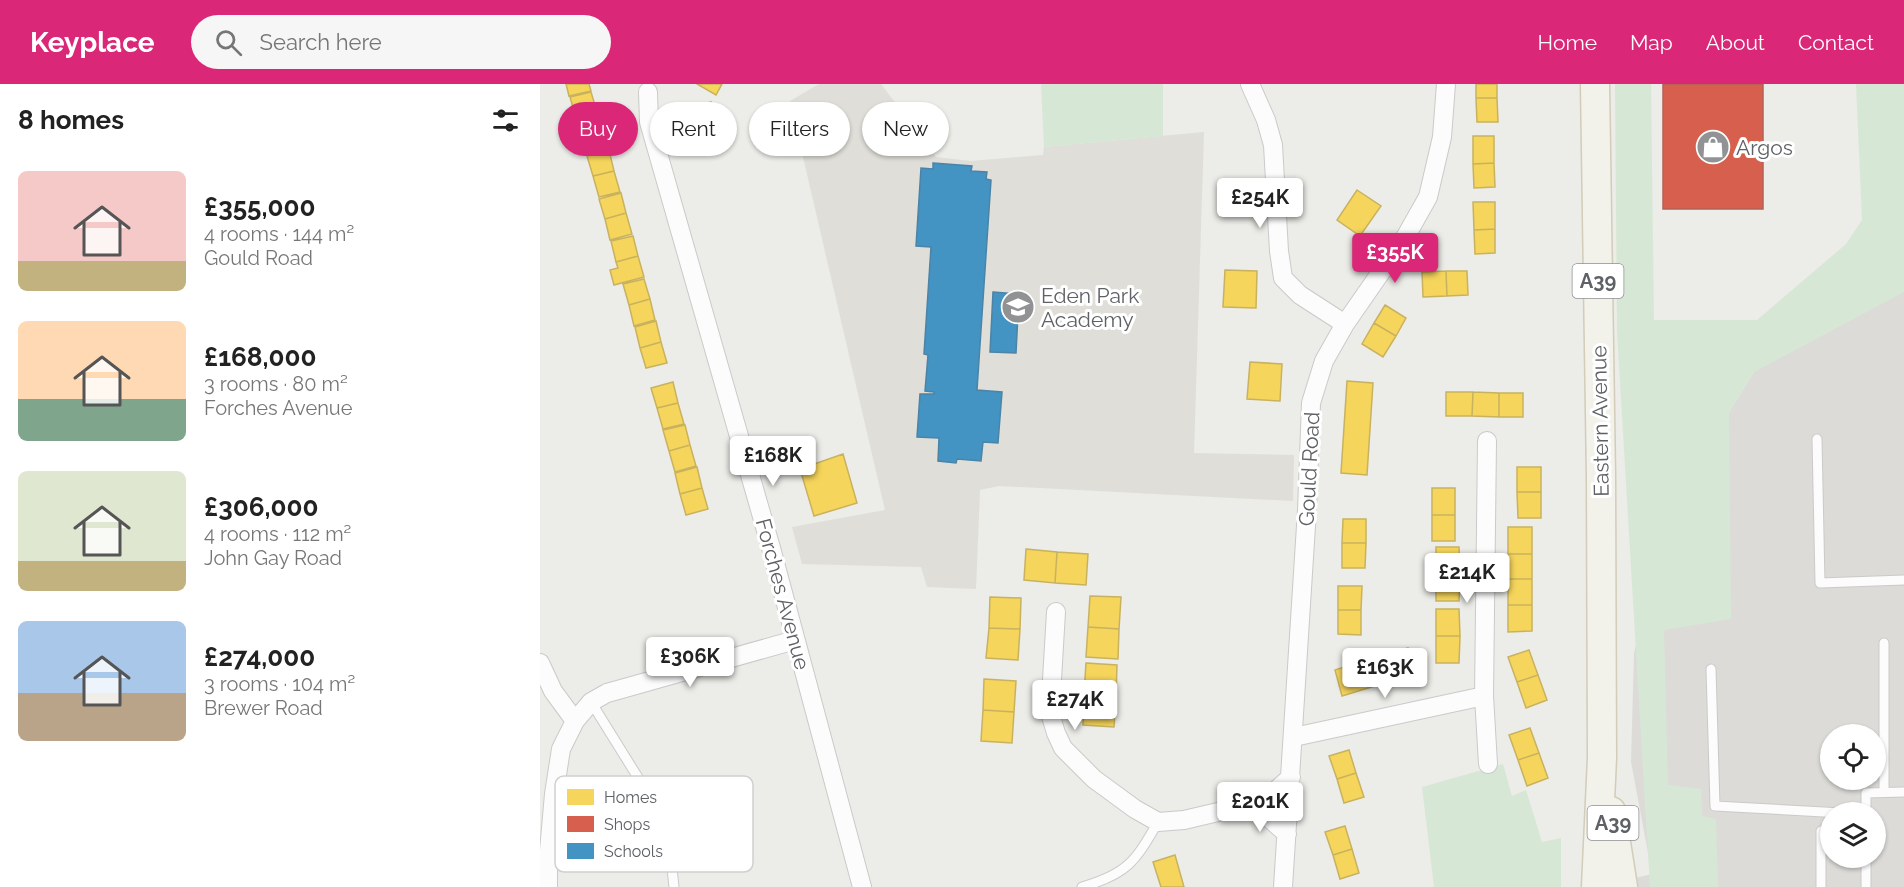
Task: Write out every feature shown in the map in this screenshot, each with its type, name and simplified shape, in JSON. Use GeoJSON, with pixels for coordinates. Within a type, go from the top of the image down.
{"type":"FeatureCollection","features":[{"type":"Feature","properties":{"kind":"main road","name":"Eastern Avenue"},"geometry":{"type":"LineString","coordinates":[[1595,84],[1601,478],[1602,758],[1596,887]]}},
{"type":"Feature","properties":{"kind":"main road","name":"Eastern Avenue"},"geometry":{"type":"LineString","coordinates":[[1602,758],[1623,887]]}},
{"type":"Feature","properties":{"kind":"street"},"geometry":{"type":"LineString","coordinates":[[1250,84],[1266,120],[1273,145],[1279,251],[1283,278],[1300,295],[1345,324]]}},
{"type":"Feature","properties":{"kind":"street","name":"Gould Road"},"geometry":{"type":"LineString","coordinates":[[1283,887],[1294,737],[1311,403],[1324,361],[1345,324],[1406,236],[1428,197],[1442,138],[1446,84]]}},
{"type":"Feature","properties":{"kind":"street","name":"Forches Avenue"},"geometry":{"type":"LineString","coordinates":[[644,87],[649,122],[771,548],[862,887]]}},
{"type":"Feature","properties":{"kind":"street"},"geometry":{"type":"LineString","coordinates":[[1487,441],[1484,696],[1488,764]]}},
{"type":"Feature","properties":{"kind":"street"},"geometry":{"type":"LineString","coordinates":[[1056,612],[1050,713],[1056,733],[1063,748],[1094,779],[1135,809],[1158,822],[1184,820],[1235,808],[1252,807],[1272,794],[1291,777]]}},
{"type":"Feature","properties":{"kind":"street"},"geometry":{"type":"LineString","coordinates":[[557,776],[561,749],[575,721],[591,702],[607,693],[795,640]]}},
{"type":"Feature","properties":{"kind":"street"},"geometry":{"type":"LineString","coordinates":[[540,663],[553,691],[575,721]]}},
{"type":"Feature","properties":{"kind":"street"},"geometry":{"type":"LineString","coordinates":[[1294,737],[1484,696]]}},
{"type":"Feature","properties":{"kind":"street"},"geometry":{"type":"LineString","coordinates":[[548,887],[555,788]]}},
{"type":"Feature","properties":{"kind":"street"},"geometry":{"type":"LineString","coordinates":[[1252,807],[1287,834]]}},
{"type":"Feature","properties":{"kind":"lane"},"geometry":{"type":"LineString","coordinates":[[1817,439],[1820,583],[1904,580]]}},
{"type":"Feature","properties":{"kind":"lane"},"geometry":{"type":"LineString","coordinates":[[1884,643],[1884,792]]}},
{"type":"Feature","properties":{"kind":"lane"},"geometry":{"type":"LineString","coordinates":[[1711,669],[1715,806],[1820,812]]}},
{"type":"Feature","properties":{"kind":"lane"},"geometry":{"type":"LineString","coordinates":[[591,702],[637,776]]}},
{"type":"Feature","properties":{"kind":"lane"},"geometry":{"type":"LineString","coordinates":[[1866,802],[1866,793],[1904,792]]}},
{"type":"Feature","properties":{"kind":"lane"},"geometry":{"type":"LineString","coordinates":[[1082,887],[1108,879],[1124,868],[1140,854],[1158,822]]}},
{"type":"Feature","properties":{"kind":"lane"},"geometry":{"type":"LineString","coordinates":[[1821,868],[1821,887]]}},
{"type":"Feature","properties":{"kind":"lane"},"geometry":{"type":"LineString","coordinates":[[1866,868],[1866,887]]}},
{"type":"Feature","properties":{"kind":"lane"},"geometry":{"type":"LineString","coordinates":[[672,872],[674,887]]}},
{"type":"Feature","properties":{"kind":"shaded area","name":"Eden Park Academy"},"geometry":{"type":"Polygon","coordinates":[[[819,84],[881,84],[895,102],[862,102],[862,156],[935,156],[971,161],[1043,155],[1044,147],[1204,132],[1194,453],[1294,455],[1293,501],[999,486],[980,490],[976,589],[927,587],[921,567],[802,564],[792,527],[885,510],[803,156],[850,156],[850,102],[790,101],[819,84]]]}},
{"type":"Feature","properties":{"kind":"shaded area"},"geometry":{"type":"Polygon","coordinates":[[[1904,266],[1904,887],[1597,887],[1652,874],[1631,762],[1634,653],[1656,560],[1693,470],[1754,372],[1904,266]]]}},
{"type":"Feature","properties":{"kind":"green space"},"geometry":{"type":"Polygon","coordinates":[[[1041,84],[1163,84],[1163,136],[1044,147],[1041,84]]]}},
{"type":"Feature","properties":{"kind":"green space"},"geometry":{"type":"Polygon","coordinates":[[[1615,84],[1651,84],[1654,320],[1757,320],[1846,244],[1862,220],[1856,84],[1904,84],[1904,292],[1754,372],[1729,413],[1731,619],[1664,630],[1668,785],[1701,789],[1702,816],[1716,819],[1718,887],[1650,887],[1617,332],[1615,84]]]}},
{"type":"Feature","properties":{"kind":"green space"},"geometry":{"type":"Polygon","coordinates":[[[1503,764],[1512,796],[1526,790],[1542,842],[1561,838],[1561,887],[1434,887],[1422,787],[1503,764]]]}},
{"type":"Feature","properties":{"kind":"building: Homes"},"geometry":{"type":"Polygon","coordinates":[[[566,84],[589,84],[591,91],[569,96],[566,84]]]}},
{"type":"Feature","properties":{"kind":"building: Homes"},"geometry":{"type":"Polygon","coordinates":[[[697,84],[722,84],[716,95],[697,84]]]}},
{"type":"Feature","properties":{"kind":"building: Homes"},"geometry":{"type":"Polygon","coordinates":[[[1476,84],[1497,84],[1497,98],[1476,98],[1476,84]]]}},
{"type":"Feature","properties":{"kind":"building: Homes"},"geometry":{"type":"Polygon","coordinates":[[[591,92],[594,102],[571,102],[570,97],[591,92]]]}},
{"type":"Feature","properties":{"kind":"building: Homes"},"geometry":{"type":"Polygon","coordinates":[[[1476,98],[1497,98],[1498,122],[1477,122],[1476,98]]]}},
{"type":"Feature","properties":{"kind":"building: Homes"},"geometry":{"type":"Polygon","coordinates":[[[1473,136],[1494,136],[1494,163],[1473,164],[1473,136]]]}},
{"type":"Feature","properties":{"kind":"building: Homes"},"geometry":{"type":"Polygon","coordinates":[[[587,156],[610,156],[614,171],[593,176],[587,156]]]}},
{"type":"Feature","properties":{"kind":"building: Homes"},"geometry":{"type":"Polygon","coordinates":[[[1494,163],[1495,187],[1474,188],[1473,164],[1494,163]]]}},
{"type":"Feature","properties":{"kind":"building: Homes"},"geometry":{"type":"Polygon","coordinates":[[[614,171],[620,192],[599,197],[593,176],[614,171]]]}},
{"type":"Feature","properties":{"kind":"building: Homes"},"geometry":{"type":"Polygon","coordinates":[[[1357,190],[1381,206],[1360,236],[1337,220],[1357,190]]]}},
{"type":"Feature","properties":{"kind":"building: Homes"},"geometry":{"type":"Polygon","coordinates":[[[621,193],[626,213],[605,219],[599,199],[621,193]]]}},
{"type":"Feature","properties":{"kind":"building: Homes"},"geometry":{"type":"Polygon","coordinates":[[[1473,202],[1495,202],[1495,229],[1474,230],[1473,202]]]}},
{"type":"Feature","properties":{"kind":"building: Homes"},"geometry":{"type":"Polygon","coordinates":[[[626,213],[632,234],[610,240],[605,219],[626,213]]]}},
{"type":"Feature","properties":{"kind":"building: Homes"},"geometry":{"type":"Polygon","coordinates":[[[1495,229],[1495,253],[1475,254],[1474,230],[1495,229]]]}},
{"type":"Feature","properties":{"kind":"building: Homes"},"geometry":{"type":"Polygon","coordinates":[[[633,236],[638,256],[616,262],[611,241],[633,236]]]}},
{"type":"Feature","properties":{"kind":"building: Homes"},"geometry":{"type":"Polygon","coordinates":[[[638,256],[644,277],[614,285],[610,270],[618,268],[616,262],[638,256]]]}},
{"type":"Feature","properties":{"kind":"building: Homes"},"geometry":{"type":"Polygon","coordinates":[[[1225,270],[1257,271],[1256,308],[1223,307],[1225,270]]]}},
{"type":"Feature","properties":{"kind":"building: Homes"},"geometry":{"type":"Polygon","coordinates":[[[1446,271],[1447,296],[1423,297],[1422,272],[1446,271]]]}},
{"type":"Feature","properties":{"kind":"building: Homes"},"geometry":{"type":"Polygon","coordinates":[[[1446,271],[1467,271],[1468,295],[1447,296],[1446,271]]]}},
{"type":"Feature","properties":{"kind":"building: Homes"},"geometry":{"type":"Polygon","coordinates":[[[644,279],[650,299],[629,305],[623,284],[644,279]]]}},
{"type":"Feature","properties":{"kind":"building: Homes"},"geometry":{"type":"Polygon","coordinates":[[[650,299],[655,320],[634,326],[629,305],[650,299]]]}},
{"type":"Feature","properties":{"kind":"building: Homes"},"geometry":{"type":"Polygon","coordinates":[[[1385,305],[1406,318],[1396,336],[1374,323],[1385,305]]]}},
{"type":"Feature","properties":{"kind":"building: Homes"},"geometry":{"type":"Polygon","coordinates":[[[656,321],[661,342],[640,348],[635,327],[656,321]]]}},
{"type":"Feature","properties":{"kind":"building: Homes"},"geometry":{"type":"Polygon","coordinates":[[[1374,323],[1396,336],[1383,357],[1362,344],[1374,323]]]}},
{"type":"Feature","properties":{"kind":"building: Homes"},"geometry":{"type":"Polygon","coordinates":[[[661,342],[667,363],[646,368],[640,348],[661,342]]]}},
{"type":"Feature","properties":{"kind":"building: Homes"},"geometry":{"type":"Polygon","coordinates":[[[1250,362],[1282,364],[1280,401],[1247,399],[1250,362]]]}},
{"type":"Feature","properties":{"kind":"building: Homes"},"geometry":{"type":"Polygon","coordinates":[[[1347,381],[1373,383],[1367,475],[1341,473],[1347,381]]]}},
{"type":"Feature","properties":{"kind":"building: Homes"},"geometry":{"type":"Polygon","coordinates":[[[673,382],[678,403],[657,408],[651,388],[673,382]]]}},
{"type":"Feature","properties":{"kind":"building: Homes"},"geometry":{"type":"Polygon","coordinates":[[[1446,392],[1473,392],[1472,416],[1446,416],[1446,392]]]}},
{"type":"Feature","properties":{"kind":"building: Homes"},"geometry":{"type":"Polygon","coordinates":[[[1473,392],[1499,393],[1499,417],[1472,416],[1473,392]]]}},
{"type":"Feature","properties":{"kind":"building: Homes"},"geometry":{"type":"Polygon","coordinates":[[[1499,393],[1523,393],[1523,417],[1499,417],[1499,393]]]}},
{"type":"Feature","properties":{"kind":"building: Homes"},"geometry":{"type":"Polygon","coordinates":[[[678,403],[684,424],[663,429],[657,408],[678,403]]]}},
{"type":"Feature","properties":{"kind":"building: Homes"},"geometry":{"type":"Polygon","coordinates":[[[685,425],[690,445],[669,451],[663,430],[685,425]]]}},
{"type":"Feature","properties":{"kind":"building: Homes"},"geometry":{"type":"Polygon","coordinates":[[[690,445],[696,466],[675,472],[669,451],[690,445]]]}},
{"type":"Feature","properties":{"kind":"building: Homes"},"geometry":{"type":"Polygon","coordinates":[[[843,454],[857,503],[814,516],[800,469],[843,454]]]}},
{"type":"Feature","properties":{"kind":"building: Homes"},"geometry":{"type":"Polygon","coordinates":[[[697,467],[702,488],[680,494],[675,473],[697,467]]]}},
{"type":"Feature","properties":{"kind":"building: Homes"},"geometry":{"type":"Polygon","coordinates":[[[1517,467],[1541,467],[1541,492],[1517,492],[1517,467]]]}},
{"type":"Feature","properties":{"kind":"building: Homes"},"geometry":{"type":"Polygon","coordinates":[[[702,488],[708,509],[686,515],[680,494],[702,488]]]}},
{"type":"Feature","properties":{"kind":"building: Homes"},"geometry":{"type":"Polygon","coordinates":[[[1432,488],[1455,488],[1455,515],[1432,515],[1432,488]]]}},
{"type":"Feature","properties":{"kind":"building: Homes"},"geometry":{"type":"Polygon","coordinates":[[[1517,492],[1541,492],[1541,518],[1518,518],[1517,492]]]}},
{"type":"Feature","properties":{"kind":"building: Homes"},"geometry":{"type":"Polygon","coordinates":[[[1432,515],[1455,515],[1455,541],[1432,541],[1432,515]]]}},
{"type":"Feature","properties":{"kind":"building: Homes"},"geometry":{"type":"Polygon","coordinates":[[[1343,519],[1366,519],[1366,543],[1342,543],[1343,519]]]}},
{"type":"Feature","properties":{"kind":"building: Homes"},"geometry":{"type":"Polygon","coordinates":[[[1508,527],[1532,527],[1532,554],[1508,554],[1508,527]]]}},
{"type":"Feature","properties":{"kind":"building: Homes"},"geometry":{"type":"Polygon","coordinates":[[[1342,543],[1366,543],[1365,568],[1342,568],[1342,543]]]}},
{"type":"Feature","properties":{"kind":"building: Homes"},"geometry":{"type":"Polygon","coordinates":[[[1436,547],[1459,547],[1460,574],[1436,574],[1436,547]]]}},
{"type":"Feature","properties":{"kind":"building: Homes"},"geometry":{"type":"Polygon","coordinates":[[[1026,549],[1057,552],[1055,583],[1024,580],[1026,549]]]}},
{"type":"Feature","properties":{"kind":"building: Homes"},"geometry":{"type":"Polygon","coordinates":[[[1057,552],[1088,554],[1086,585],[1055,583],[1057,552]]]}},
{"type":"Feature","properties":{"kind":"building: Homes"},"geometry":{"type":"Polygon","coordinates":[[[1508,554],[1532,554],[1532,579],[1508,579],[1508,554]]]}},
{"type":"Feature","properties":{"kind":"building: Homes"},"geometry":{"type":"Polygon","coordinates":[[[1436,574],[1460,574],[1459,601],[1436,601],[1436,574]]]}},
{"type":"Feature","properties":{"kind":"building: Homes"},"geometry":{"type":"Polygon","coordinates":[[[1508,579],[1532,579],[1532,605],[1508,605],[1508,579]]]}},
{"type":"Feature","properties":{"kind":"building: Homes"},"geometry":{"type":"Polygon","coordinates":[[[1338,586],[1362,586],[1361,610],[1338,610],[1338,586]]]}},
{"type":"Feature","properties":{"kind":"building: Homes"},"geometry":{"type":"Polygon","coordinates":[[[1090,596],[1121,597],[1119,629],[1088,627],[1090,596]]]}},
{"type":"Feature","properties":{"kind":"building: Homes"},"geometry":{"type":"Polygon","coordinates":[[[990,597],[1021,598],[1020,629],[989,628],[990,597]]]}},
{"type":"Feature","properties":{"kind":"building: Homes"},"geometry":{"type":"Polygon","coordinates":[[[1508,605],[1532,605],[1532,631],[1508,632],[1508,605]]]}},
{"type":"Feature","properties":{"kind":"building: Homes"},"geometry":{"type":"Polygon","coordinates":[[[1436,609],[1459,609],[1460,636],[1436,636],[1436,609]]]}},
{"type":"Feature","properties":{"kind":"building: Homes"},"geometry":{"type":"Polygon","coordinates":[[[1338,610],[1361,610],[1361,635],[1338,634],[1338,610]]]}},
{"type":"Feature","properties":{"kind":"building: Homes"},"geometry":{"type":"Polygon","coordinates":[[[1088,627],[1119,629],[1118,659],[1086,657],[1088,627]]]}},
{"type":"Feature","properties":{"kind":"building: Homes"},"geometry":{"type":"Polygon","coordinates":[[[989,628],[1020,629],[1018,660],[986,658],[989,628]]]}},
{"type":"Feature","properties":{"kind":"building: Homes"},"geometry":{"type":"Polygon","coordinates":[[[1436,636],[1460,636],[1459,663],[1436,663],[1436,636]]]}},
{"type":"Feature","properties":{"kind":"building: Homes"},"geometry":{"type":"Polygon","coordinates":[[[1408,648],[1415,673],[1392,681],[1384,655],[1408,648]]]}},
{"type":"Feature","properties":{"kind":"building: Homes"},"geometry":{"type":"Polygon","coordinates":[[[1529,650],[1538,675],[1517,682],[1508,657],[1529,650]]]}},
{"type":"Feature","properties":{"kind":"building: Homes"},"geometry":{"type":"Polygon","coordinates":[[[1384,655],[1392,681],[1368,688],[1360,662],[1384,655]]]}},
{"type":"Feature","properties":{"kind":"building: Homes"},"geometry":{"type":"Polygon","coordinates":[[[1360,662],[1368,688],[1342,696],[1335,670],[1360,662]]]}},
{"type":"Feature","properties":{"kind":"building: Homes"},"geometry":{"type":"Polygon","coordinates":[[[1086,663],[1117,665],[1116,696],[1084,694],[1086,663]]]}},
{"type":"Feature","properties":{"kind":"building: Homes"},"geometry":{"type":"Polygon","coordinates":[[[1538,675],[1547,700],[1526,708],[1517,682],[1538,675]]]}},
{"type":"Feature","properties":{"kind":"building: Homes"},"geometry":{"type":"Polygon","coordinates":[[[984,679],[1016,681],[1014,712],[983,710],[984,679]]]}},
{"type":"Feature","properties":{"kind":"building: Homes"},"geometry":{"type":"Polygon","coordinates":[[[1084,694],[1116,696],[1114,727],[1083,725],[1084,694]]]}},
{"type":"Feature","properties":{"kind":"building: Homes"},"geometry":{"type":"Polygon","coordinates":[[[983,710],[1014,712],[1012,743],[981,741],[983,710]]]}},
{"type":"Feature","properties":{"kind":"building: Homes"},"geometry":{"type":"Polygon","coordinates":[[[1530,728],[1539,753],[1518,760],[1509,735],[1530,728]]]}},
{"type":"Feature","properties":{"kind":"building: Homes"},"geometry":{"type":"Polygon","coordinates":[[[1349,750],[1356,773],[1337,779],[1329,756],[1349,750]]]}},
{"type":"Feature","properties":{"kind":"building: Homes"},"geometry":{"type":"Polygon","coordinates":[[[1539,753],[1548,778],[1527,786],[1518,760],[1539,753]]]}},
{"type":"Feature","properties":{"kind":"building: Homes"},"geometry":{"type":"Polygon","coordinates":[[[1356,773],[1364,797],[1344,803],[1337,779],[1356,773]]]}},
{"type":"Feature","properties":{"kind":"building: Homes"},"geometry":{"type":"Polygon","coordinates":[[[1345,826],[1352,849],[1333,855],[1325,832],[1345,826]]]}},
{"type":"Feature","properties":{"kind":"building: Homes"},"geometry":{"type":"Polygon","coordinates":[[[1352,849],[1359,873],[1340,879],[1333,855],[1352,849]]]}},
{"type":"Feature","properties":{"kind":"building: Homes"},"geometry":{"type":"Polygon","coordinates":[[[1175,855],[1184,887],[1161,887],[1153,862],[1175,855]]]}},
{"type":"Feature","properties":{"kind":"building: Shops","name":"Argos"},"geometry":{"type":"Polygon","coordinates":[[[1663,84],[1763,84],[1763,209],[1663,209],[1663,84]]]}},
{"type":"Feature","properties":{"kind":"building: Schools"},"geometry":{"type":"Polygon","coordinates":[[[933,163],[972,166],[971,171],[987,172],[986,179],[991,180],[977,390],[1002,392],[998,443],[983,442],[981,461],[957,459],[956,463],[938,461],[939,438],[917,437],[920,394],[934,394],[934,392],[925,391],[928,355],[924,354],[931,247],[916,246],[921,168],[933,169],[933,163]]]}},
{"type":"Feature","properties":{"kind":"building: Schools"},"geometry":{"type":"Polygon","coordinates":[[[993,292],[1019,294],[1016,353],[990,352],[993,292]]]}},
{"type":"Feature","properties":{"kind":"place","name":"Argos"},"geometry":{"type":"Point","coordinates":[1713,147]}},
{"type":"Feature","properties":{"kind":"place","name":"Eden Park Academy"},"geometry":{"type":"Point","coordinates":[1018,307]}}]}
